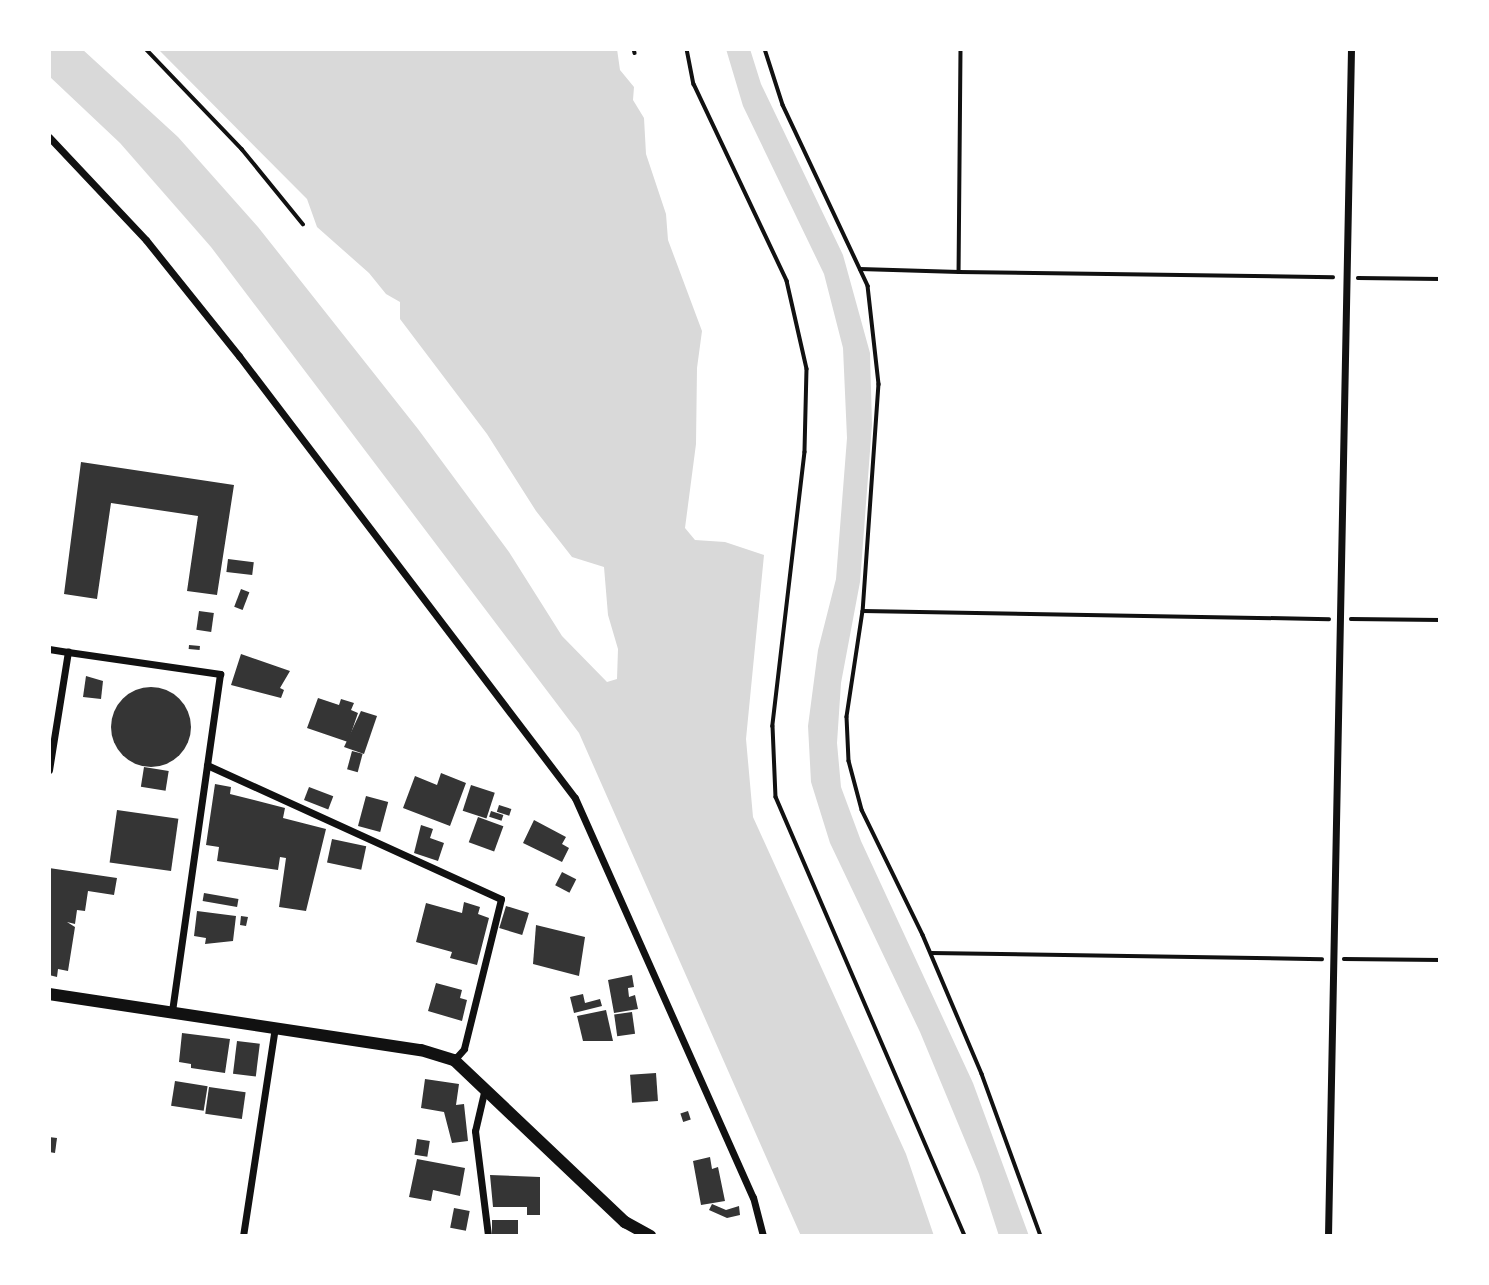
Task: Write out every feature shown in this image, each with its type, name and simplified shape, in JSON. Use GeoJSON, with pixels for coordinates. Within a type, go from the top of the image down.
{"type":"FeatureCollection","features":[{"type":"Feature","properties":{"kind":"street"},"geometry":{"type":"LineString","coordinates":[[1328,1236],[1351,49]]}},
{"type":"Feature","properties":{"kind":"street"},"geometry":{"type":"LineString","coordinates":[[49,137],[146,240],[239,356],[575,798],[753,1197],[763,1236]]}},
{"type":"Feature","properties":{"kind":"street"},"geometry":{"type":"LineString","coordinates":[[49,649],[220,674],[172,1013]]}},
{"type":"Feature","properties":{"kind":"street"},"geometry":{"type":"LineString","coordinates":[[49,770],[68,652]]}},
{"type":"Feature","properties":{"kind":"street"},"geometry":{"type":"LineString","coordinates":[[207,765],[501,899],[464,1049],[454,1060]]}},
{"type":"Feature","properties":{"kind":"street"},"geometry":{"type":"LineString","coordinates":[[49,994],[421,1050],[454,1060],[486,1087],[625,1222],[650,1236]]}},
{"type":"Feature","properties":{"kind":"street"},"geometry":{"type":"LineString","coordinates":[[243,1236],[275,1028]]}},
{"type":"Feature","properties":{"kind":"street"},"geometry":{"type":"LineString","coordinates":[[486,1087],[475,1131],[488,1236]]}},
{"type":"Feature","properties":{"kind":"path"},"geometry":{"type":"LineString","coordinates":[[146,49],[242,149],[303,224]]}},
{"type":"Feature","properties":{"kind":"path"},"geometry":{"type":"LineString","coordinates":[[687,49],[699,95],[787,281],[807,369],[805,452],[773,726],[776,797],[792,842],[889,1051],[965,1236]]}},
{"type":"Feature","properties":{"kind":"path"},"geometry":{"type":"LineString","coordinates":[[765,49],[783,105],[868,286],[879,384],[863,611],[847,717],[849,761],[862,810],[930,953],[1012,1147],[1041,1236]]}},
{"type":"Feature","properties":{"kind":"path"},"geometry":{"type":"LineString","coordinates":[[959,272],[961,49]]}},
{"type":"Feature","properties":{"kind":"path"},"geometry":{"type":"LineString","coordinates":[[860,269],[1440,279]]}},
{"type":"Feature","properties":{"kind":"path"},"geometry":{"type":"LineString","coordinates":[[863,611],[1440,620]]}},
{"type":"Feature","properties":{"kind":"path"},"geometry":{"type":"LineString","coordinates":[[930,953],[1440,960]]}},
{"type":"Feature","properties":{"kind":"shaded area"},"geometry":{"type":"Polygon","coordinates":[[[49,49],[82,49],[178,137],[258,227],[418,429],[509,552],[562,636],[607,682],[617,679],[618,649],[608,615],[604,567],[572,557],[536,511],[487,434],[400,319],[400,302],[386,294],[369,273],[317,227],[307,199],[158,49],[617,49],[620,70],[634,87],[633,100],[644,118],[646,154],[666,214],[668,240],[702,331],[697,368],[696,444],[685,528],[695,540],[725,542],[764,555],[746,739],[753,817],[906,1154],[934,1236],[801,1236],[579,733],[211,247],[120,143],[49,76],[49,49]]]}},
{"type":"Feature","properties":{"kind":"shaded area"},"geometry":{"type":"Polygon","coordinates":[[[726,49],[750,49],[761,84],[843,255],[870,353],[872,425],[860,582],[841,683],[837,743],[841,787],[861,841],[973,1083],[1029,1236],[999,1236],[979,1174],[920,1032],[830,843],[811,782],[808,726],[818,650],[836,579],[847,438],[843,348],[824,274],[743,106],[726,49]]]}},
{"type":"Feature","properties":{"kind":"building"},"geometry":{"type":"Polygon","coordinates":[[[81,462],[234,485],[217,595],[187,591],[198,516],[111,503],[97,599],[64,594],[81,462]]]}},
{"type":"Feature","properties":{"kind":"building"},"geometry":{"type":"Polygon","coordinates":[[[228,559],[254,562],[252,575],[226,572],[228,559]]]}},
{"type":"Feature","properties":{"kind":"building"},"geometry":{"type":"Polygon","coordinates":[[[241,589],[249,592],[243,610],[234,607],[241,589]]]}},
{"type":"Feature","properties":{"kind":"building"},"geometry":{"type":"Polygon","coordinates":[[[199,611],[214,613],[211,632],[196,630],[199,611]]]}},
{"type":"Feature","properties":{"kind":"building"},"geometry":{"type":"Polygon","coordinates":[[[189,645],[200,646],[200,650],[189,649],[189,645]]]}},
{"type":"Feature","properties":{"kind":"building"},"geometry":{"type":"Polygon","coordinates":[[[241,654],[290,671],[280,688],[284,690],[281,698],[231,685],[241,654]]]}},
{"type":"Feature","properties":{"kind":"building"},"geometry":{"type":"Polygon","coordinates":[[[86,676],[103,681],[101,699],[83,697],[86,676]]]}},
{"type":"Feature","properties":{"kind":"building"},"geometry":{"type":"Polygon","coordinates":[[[151,687],[166,690],[179,699],[188,712],[191,727],[188,742],[179,755],[166,764],[151,767],[136,764],[123,755],[114,742],[111,727],[114,712],[123,699],[136,690],[151,687]]]}},
{"type":"Feature","properties":{"kind":"building"},"geometry":{"type":"Polygon","coordinates":[[[318,698],[339,705],[341,699],[354,703],[351,710],[358,713],[348,742],[307,728],[318,698]]]}},
{"type":"Feature","properties":{"kind":"building"},"geometry":{"type":"Polygon","coordinates":[[[361,711],[377,716],[364,754],[344,747],[361,711]]]}},
{"type":"Feature","properties":{"kind":"building"},"geometry":{"type":"Polygon","coordinates":[[[352,751],[363,754],[358,772],[347,769],[352,751]]]}},
{"type":"Feature","properties":{"kind":"building"},"geometry":{"type":"Polygon","coordinates":[[[144,767],[169,771],[166,791],[141,787],[144,767]]]}},
{"type":"Feature","properties":{"kind":"building"},"geometry":{"type":"Polygon","coordinates":[[[441,773],[466,783],[450,826],[403,808],[415,776],[437,785],[441,773]]]}},
{"type":"Feature","properties":{"kind":"building"},"geometry":{"type":"Polygon","coordinates":[[[215,784],[231,787],[230,794],[285,808],[283,818],[326,829],[306,911],[279,907],[286,858],[280,857],[278,870],[217,861],[219,847],[206,845],[215,784]]]}},
{"type":"Feature","properties":{"kind":"building"},"geometry":{"type":"Polygon","coordinates":[[[471,785],[495,793],[486,818],[463,811],[471,785]]]}},
{"type":"Feature","properties":{"kind":"building"},"geometry":{"type":"Polygon","coordinates":[[[309,787],[333,796],[328,809],[304,800],[309,787]]]}},
{"type":"Feature","properties":{"kind":"building"},"geometry":{"type":"Polygon","coordinates":[[[366,796],[388,802],[380,832],[358,826],[366,796]]]}},
{"type":"Feature","properties":{"kind":"building"},"geometry":{"type":"Polygon","coordinates":[[[499,805],[511,809],[509,816],[497,812],[499,805]]]}},
{"type":"Feature","properties":{"kind":"building"},"geometry":{"type":"Polygon","coordinates":[[[117,810],[178,819],[171,871],[110,862],[117,810]]]}},
{"type":"Feature","properties":{"kind":"building"},"geometry":{"type":"Polygon","coordinates":[[[491,811],[503,815],[502,821],[489,817],[491,811]]]}},
{"type":"Feature","properties":{"kind":"building"},"geometry":{"type":"Polygon","coordinates":[[[478,817],[503,826],[494,852],[469,842],[478,817]]]}},
{"type":"Feature","properties":{"kind":"building"},"geometry":{"type":"Polygon","coordinates":[[[534,820],[566,837],[562,844],[569,848],[562,862],[523,843],[534,820]]]}},
{"type":"Feature","properties":{"kind":"building"},"geometry":{"type":"Polygon","coordinates":[[[421,825],[433,829],[430,838],[444,843],[438,861],[414,853],[421,825]]]}},
{"type":"Feature","properties":{"kind":"building"},"geometry":{"type":"Polygon","coordinates":[[[332,839],[366,846],[361,870],[327,862],[332,839]]]}},
{"type":"Feature","properties":{"kind":"building"},"geometry":{"type":"Polygon","coordinates":[[[49,868],[117,878],[114,895],[88,891],[85,911],[77,910],[75,924],[67,922],[75,927],[68,971],[58,969],[57,977],[49,975],[49,868]]]}},
{"type":"Feature","properties":{"kind":"building"},"geometry":{"type":"Polygon","coordinates":[[[562,872],[576,879],[569,893],[555,885],[562,872]]]}},
{"type":"Feature","properties":{"kind":"building"},"geometry":{"type":"Polygon","coordinates":[[[204,893],[238,899],[237,907],[203,901],[204,893]]]}},
{"type":"Feature","properties":{"kind":"building"},"geometry":{"type":"Polygon","coordinates":[[[464,902],[480,907],[478,914],[489,918],[477,965],[450,958],[452,952],[416,942],[426,903],[462,913],[464,902]]]}},
{"type":"Feature","properties":{"kind":"building"},"geometry":{"type":"Polygon","coordinates":[[[506,906],[529,913],[522,935],[499,928],[506,906]]]}},
{"type":"Feature","properties":{"kind":"building"},"geometry":{"type":"Polygon","coordinates":[[[197,911],[236,916],[233,941],[205,944],[206,938],[194,936],[197,911]]]}},
{"type":"Feature","properties":{"kind":"building"},"geometry":{"type":"Polygon","coordinates":[[[241,916],[248,917],[246,926],[240,925],[241,916]]]}},
{"type":"Feature","properties":{"kind":"building"},"geometry":{"type":"Polygon","coordinates":[[[536,925],[585,937],[579,976],[533,964],[536,925]]]}},
{"type":"Feature","properties":{"kind":"building"},"geometry":{"type":"Polygon","coordinates":[[[632,975],[634,987],[628,988],[629,997],[635,995],[638,1009],[614,1013],[608,980],[632,975]]]}},
{"type":"Feature","properties":{"kind":"building"},"geometry":{"type":"Polygon","coordinates":[[[436,983],[462,990],[460,998],[467,1000],[462,1021],[428,1011],[436,983]]]}},
{"type":"Feature","properties":{"kind":"building"},"geometry":{"type":"Polygon","coordinates":[[[583,994],[585,1003],[600,999],[602,1006],[574,1013],[570,997],[583,994]]]}},
{"type":"Feature","properties":{"kind":"building"},"geometry":{"type":"Polygon","coordinates":[[[606,1010],[613,1041],[583,1041],[577,1016],[606,1010]]]}},
{"type":"Feature","properties":{"kind":"building"},"geometry":{"type":"Polygon","coordinates":[[[632,1012],[635,1034],[617,1036],[614,1015],[632,1012]]]}},
{"type":"Feature","properties":{"kind":"building"},"geometry":{"type":"Polygon","coordinates":[[[182,1033],[230,1039],[225,1073],[191,1068],[191,1064],[179,1062],[182,1033]]]}},
{"type":"Feature","properties":{"kind":"building"},"geometry":{"type":"Polygon","coordinates":[[[237,1041],[260,1044],[256,1077],[233,1074],[237,1041]]]}},
{"type":"Feature","properties":{"kind":"building"},"geometry":{"type":"Polygon","coordinates":[[[656,1073],[658,1101],[632,1103],[630,1075],[656,1073]]]}},
{"type":"Feature","properties":{"kind":"building"},"geometry":{"type":"Polygon","coordinates":[[[425,1079],[459,1084],[456,1105],[464,1104],[468,1141],[452,1143],[444,1112],[421,1108],[425,1079]]]}},
{"type":"Feature","properties":{"kind":"building"},"geometry":{"type":"Polygon","coordinates":[[[175,1081],[208,1086],[204,1111],[171,1106],[175,1081]]]}},
{"type":"Feature","properties":{"kind":"building"},"geometry":{"type":"Polygon","coordinates":[[[209,1087],[246,1092],[242,1119],[205,1114],[209,1087]]]}},
{"type":"Feature","properties":{"kind":"building"},"geometry":{"type":"Polygon","coordinates":[[[688,1111],[691,1120],[683,1122],[680,1113],[688,1111]]]}},
{"type":"Feature","properties":{"kind":"building"},"geometry":{"type":"Polygon","coordinates":[[[49,1137],[57,1138],[55,1153],[49,1152],[49,1137]]]}},
{"type":"Feature","properties":{"kind":"building"},"geometry":{"type":"Polygon","coordinates":[[[417,1139],[430,1141],[427,1157],[414,1155],[417,1139]]]}},
{"type":"Feature","properties":{"kind":"building"},"geometry":{"type":"Polygon","coordinates":[[[710,1157],[712,1169],[718,1167],[725,1201],[701,1205],[693,1161],[710,1157]]]}},
{"type":"Feature","properties":{"kind":"building"},"geometry":{"type":"Polygon","coordinates":[[[417,1159],[465,1168],[460,1196],[433,1190],[431,1201],[409,1197],[417,1159]]]}},
{"type":"Feature","properties":{"kind":"building"},"geometry":{"type":"Polygon","coordinates":[[[490,1175],[540,1177],[540,1215],[527,1215],[527,1207],[493,1207],[490,1175]]]}},
{"type":"Feature","properties":{"kind":"building"},"geometry":{"type":"Polygon","coordinates":[[[712,1204],[726,1210],[739,1206],[740,1215],[727,1218],[709,1210],[712,1204]]]}},
{"type":"Feature","properties":{"kind":"building"},"geometry":{"type":"Polygon","coordinates":[[[454,1208],[470,1211],[466,1231],[450,1228],[454,1208]]]}},
{"type":"Feature","properties":{"kind":"building"},"geometry":{"type":"Polygon","coordinates":[[[492,1220],[518,1220],[518,1236],[492,1236],[492,1220]]]}}]}
